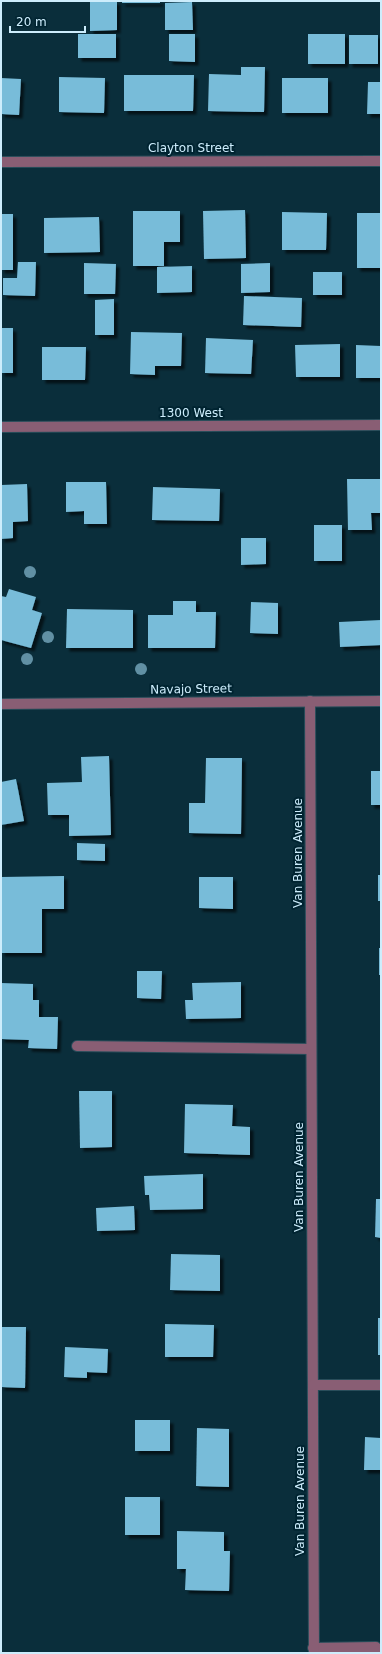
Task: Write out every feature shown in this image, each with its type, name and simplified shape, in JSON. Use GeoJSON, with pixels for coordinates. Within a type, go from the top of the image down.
{"type":"FeatureCollection","features":[{"type":"Feature","properties":{"kind":"street","name":"Clayton Street"},"geometry":{"type":"LineString","coordinates":[[1,162],[381,161]]}},
{"type":"Feature","properties":{"kind":"street","name":"1300 West"},"geometry":{"type":"LineString","coordinates":[[1,427],[381,425]]}},
{"type":"Feature","properties":{"kind":"street","name":"Van Buren Avenue"},"geometry":{"type":"LineString","coordinates":[[310,701],[314,1650]]}},
{"type":"Feature","properties":{"kind":"street","name":"Navajo Street"},"geometry":{"type":"LineString","coordinates":[[1,704],[381,701]]}},
{"type":"Feature","properties":{"kind":"street"},"geometry":{"type":"LineString","coordinates":[[77,1046],[311,1049]]}},
{"type":"Feature","properties":{"kind":"street"},"geometry":{"type":"LineString","coordinates":[[313,1385],[381,1385]]}},
{"type":"Feature","properties":{"kind":"street"},"geometry":{"type":"LineString","coordinates":[[314,1650],[376,1647],[376,1653]]}},
{"type":"Feature","properties":{"kind":"building"},"geometry":{"type":"Polygon","coordinates":[[[90,1],[117,1],[117,30],[90,31],[90,1]]]}},
{"type":"Feature","properties":{"kind":"building"},"geometry":{"type":"Polygon","coordinates":[[[122,1],[160,1],[160,3],[122,3],[122,1]]]}},
{"type":"Feature","properties":{"kind":"building"},"geometry":{"type":"Polygon","coordinates":[[[192,2],[193,30],[165,30],[165,3],[192,2]]]}},
{"type":"Feature","properties":{"kind":"building"},"geometry":{"type":"Polygon","coordinates":[[[78,34],[116,34],[116,58],[78,58],[78,34]]]}},
{"type":"Feature","properties":{"kind":"building"},"geometry":{"type":"Polygon","coordinates":[[[169,34],[195,34],[195,62],[169,61],[169,34]]]}},
{"type":"Feature","properties":{"kind":"building"},"geometry":{"type":"Polygon","coordinates":[[[308,34],[345,34],[345,64],[308,64],[308,34]]]}},
{"type":"Feature","properties":{"kind":"building"},"geometry":{"type":"Polygon","coordinates":[[[349,35],[378,35],[378,64],[349,64],[349,35]]]}},
{"type":"Feature","properties":{"kind":"building"},"geometry":{"type":"Polygon","coordinates":[[[241,67],[265,67],[264,112],[208,111],[209,74],[241,75],[241,67]]]}},
{"type":"Feature","properties":{"kind":"building"},"geometry":{"type":"Polygon","coordinates":[[[124,75],[194,75],[193,111],[124,111],[124,75]]]}},
{"type":"Feature","properties":{"kind":"building"},"geometry":{"type":"Polygon","coordinates":[[[59,77],[105,78],[104,113],[59,112],[59,77]]]}},
{"type":"Feature","properties":{"kind":"building"},"geometry":{"type":"Polygon","coordinates":[[[1,78],[21,79],[19,115],[1,114],[1,78]]]}},
{"type":"Feature","properties":{"kind":"building"},"geometry":{"type":"Polygon","coordinates":[[[282,78],[328,78],[328,113],[282,113],[282,78]]]}},
{"type":"Feature","properties":{"kind":"building"},"geometry":{"type":"Polygon","coordinates":[[[368,82],[381,82],[381,114],[367,114],[368,82]]]}},
{"type":"Feature","properties":{"kind":"building"},"geometry":{"type":"Polygon","coordinates":[[[245,210],[246,258],[204,259],[203,211],[245,210]]]}},
{"type":"Feature","properties":{"kind":"building"},"geometry":{"type":"Polygon","coordinates":[[[133,211],[180,211],[180,242],[164,242],[164,266],[133,266],[133,211]]]}},
{"type":"Feature","properties":{"kind":"building"},"geometry":{"type":"Polygon","coordinates":[[[282,212],[327,213],[326,250],[282,250],[282,212]]]}},
{"type":"Feature","properties":{"kind":"building"},"geometry":{"type":"Polygon","coordinates":[[[357,213],[381,213],[381,268],[357,268],[357,213]]]}},
{"type":"Feature","properties":{"kind":"building"},"geometry":{"type":"Polygon","coordinates":[[[1,214],[13,214],[13,270],[1,270],[1,214]]]}},
{"type":"Feature","properties":{"kind":"building"},"geometry":{"type":"Polygon","coordinates":[[[99,217],[100,252],[44,253],[44,218],[99,217]]]}},
{"type":"Feature","properties":{"kind":"building"},"geometry":{"type":"Polygon","coordinates":[[[18,262],[36,262],[35,296],[3,295],[3,278],[17,278],[18,262]]]}},
{"type":"Feature","properties":{"kind":"building"},"geometry":{"type":"Polygon","coordinates":[[[84,263],[116,264],[115,294],[84,294],[84,263]]]}},
{"type":"Feature","properties":{"kind":"building"},"geometry":{"type":"Polygon","coordinates":[[[270,263],[270,292],[241,293],[241,264],[270,263]]]}},
{"type":"Feature","properties":{"kind":"building"},"geometry":{"type":"Polygon","coordinates":[[[192,266],[192,292],[157,293],[157,267],[192,266]]]}},
{"type":"Feature","properties":{"kind":"building"},"geometry":{"type":"Polygon","coordinates":[[[313,272],[342,272],[342,295],[313,295],[313,272]]]}},
{"type":"Feature","properties":{"kind":"building"},"geometry":{"type":"Polygon","coordinates":[[[244,296],[302,298],[301,327],[243,325],[244,296]]]}},
{"type":"Feature","properties":{"kind":"building"},"geometry":{"type":"Polygon","coordinates":[[[114,299],[114,335],[95,335],[95,300],[114,299]]]}},
{"type":"Feature","properties":{"kind":"building"},"geometry":{"type":"Polygon","coordinates":[[[1,328],[13,328],[13,373],[1,373],[1,328]]]}},
{"type":"Feature","properties":{"kind":"building"},"geometry":{"type":"Polygon","coordinates":[[[131,332],[182,333],[181,366],[155,366],[155,375],[130,374],[131,332]]]}},
{"type":"Feature","properties":{"kind":"building"},"geometry":{"type":"Polygon","coordinates":[[[206,338],[253,340],[251,374],[205,373],[206,338]]]}},
{"type":"Feature","properties":{"kind":"building"},"geometry":{"type":"Polygon","coordinates":[[[340,344],[340,377],[296,377],[295,345],[340,344]]]}},
{"type":"Feature","properties":{"kind":"building"},"geometry":{"type":"Polygon","coordinates":[[[356,345],[381,346],[381,378],[356,378],[356,345]]]}},
{"type":"Feature","properties":{"kind":"building"},"geometry":{"type":"Polygon","coordinates":[[[42,347],[86,347],[85,380],[42,380],[42,347]]]}},
{"type":"Feature","properties":{"kind":"building"},"geometry":{"type":"Polygon","coordinates":[[[347,479],[381,479],[381,513],[371,513],[372,530],[348,530],[347,479]]]}},
{"type":"Feature","properties":{"kind":"building"},"geometry":{"type":"Polygon","coordinates":[[[66,482],[106,482],[107,524],[84,524],[84,511],[66,512],[66,482]]]}},
{"type":"Feature","properties":{"kind":"building"},"geometry":{"type":"Polygon","coordinates":[[[27,484],[28,521],[13,522],[13,538],[1,539],[1,485],[27,484]]]}},
{"type":"Feature","properties":{"kind":"building"},"geometry":{"type":"Polygon","coordinates":[[[153,487],[220,489],[219,521],[152,520],[153,487]]]}},
{"type":"Feature","properties":{"kind":"building"},"geometry":{"type":"Polygon","coordinates":[[[314,525],[342,525],[342,561],[314,561],[314,525]]]}},
{"type":"Feature","properties":{"kind":"building"},"geometry":{"type":"Polygon","coordinates":[[[241,538],[266,538],[266,564],[241,565],[241,538]]]}},
{"type":"Feature","properties":{"kind":"building"},"geometry":{"type":"Polygon","coordinates":[[[9,589],[36,597],[32,610],[42,613],[31,648],[1,640],[1,596],[6,597],[9,589]]]}},
{"type":"Feature","properties":{"kind":"building"},"geometry":{"type":"Polygon","coordinates":[[[173,601],[196,601],[196,612],[216,612],[215,648],[148,648],[148,615],[173,615],[173,601]]]}},
{"type":"Feature","properties":{"kind":"building"},"geometry":{"type":"Polygon","coordinates":[[[251,602],[278,603],[278,634],[250,633],[251,602]]]}},
{"type":"Feature","properties":{"kind":"building"},"geometry":{"type":"Polygon","coordinates":[[[67,609],[133,610],[133,648],[66,648],[67,609]]]}},
{"type":"Feature","properties":{"kind":"building"},"geometry":{"type":"Polygon","coordinates":[[[381,620],[381,645],[340,647],[339,622],[381,620]]]}},
{"type":"Feature","properties":{"kind":"building"},"geometry":{"type":"Polygon","coordinates":[[[109,756],[111,835],[69,836],[69,815],[48,815],[47,783],[82,782],[81,757],[109,756]]]}},
{"type":"Feature","properties":{"kind":"building"},"geometry":{"type":"Polygon","coordinates":[[[206,758],[242,758],[241,834],[189,833],[189,803],[205,803],[206,758]]]}},
{"type":"Feature","properties":{"kind":"building"},"geometry":{"type":"Polygon","coordinates":[[[371,771],[381,771],[381,805],[371,805],[371,771]]]}},
{"type":"Feature","properties":{"kind":"building"},"geometry":{"type":"Polygon","coordinates":[[[16,779],[24,821],[1,825],[1,782],[16,779]]]}},
{"type":"Feature","properties":{"kind":"building"},"geometry":{"type":"Polygon","coordinates":[[[77,843],[105,844],[105,861],[77,860],[77,843]]]}},
{"type":"Feature","properties":{"kind":"building"},"geometry":{"type":"Polygon","coordinates":[[[378,875],[381,875],[381,901],[378,901],[378,875]]]}},
{"type":"Feature","properties":{"kind":"building"},"geometry":{"type":"Polygon","coordinates":[[[64,876],[64,909],[42,909],[42,953],[1,953],[1,877],[64,876]]]}},
{"type":"Feature","properties":{"kind":"building"},"geometry":{"type":"Polygon","coordinates":[[[199,877],[233,877],[233,909],[199,908],[199,877]]]}},
{"type":"Feature","properties":{"kind":"building"},"geometry":{"type":"Polygon","coordinates":[[[379,948],[381,948],[381,975],[379,975],[379,948]]]}},
{"type":"Feature","properties":{"kind":"building"},"geometry":{"type":"Polygon","coordinates":[[[137,971],[162,971],[161,999],[137,998],[137,971]]]}},
{"type":"Feature","properties":{"kind":"building"},"geometry":{"type":"Polygon","coordinates":[[[241,982],[241,1018],[186,1019],[185,1000],[193,1000],[192,983],[241,982]]]}},
{"type":"Feature","properties":{"kind":"building"},"geometry":{"type":"Polygon","coordinates":[[[1,983],[33,984],[33,1000],[39,1000],[39,1017],[58,1017],[57,1049],[28,1048],[29,1040],[1,1039],[1,983]]]}},
{"type":"Feature","properties":{"kind":"building"},"geometry":{"type":"Polygon","coordinates":[[[79,1091],[112,1091],[112,1147],[80,1148],[79,1091]]]}},
{"type":"Feature","properties":{"kind":"building"},"geometry":{"type":"Polygon","coordinates":[[[185,1104],[233,1105],[232,1126],[250,1127],[250,1155],[184,1153],[185,1104]]]}},
{"type":"Feature","properties":{"kind":"building"},"geometry":{"type":"Polygon","coordinates":[[[203,1174],[203,1209],[150,1210],[149,1195],[145,1195],[144,1176],[203,1174]]]}},
{"type":"Feature","properties":{"kind":"building"},"geometry":{"type":"Polygon","coordinates":[[[376,1199],[381,1199],[381,1238],[375,1237],[376,1199]]]}},
{"type":"Feature","properties":{"kind":"building"},"geometry":{"type":"Polygon","coordinates":[[[134,1206],[135,1230],[97,1231],[96,1208],[134,1206]]]}},
{"type":"Feature","properties":{"kind":"building"},"geometry":{"type":"Polygon","coordinates":[[[171,1254],[220,1255],[220,1291],[170,1290],[171,1254]]]}},
{"type":"Feature","properties":{"kind":"building"},"geometry":{"type":"Polygon","coordinates":[[[378,1318],[381,1318],[381,1355],[378,1355],[378,1318]]]}},
{"type":"Feature","properties":{"kind":"building"},"geometry":{"type":"Polygon","coordinates":[[[165,1324],[214,1325],[213,1357],[165,1357],[165,1324]]]}},
{"type":"Feature","properties":{"kind":"building"},"geometry":{"type":"Polygon","coordinates":[[[1,1327],[26,1327],[25,1388],[1,1387],[1,1327]]]}},
{"type":"Feature","properties":{"kind":"building"},"geometry":{"type":"Polygon","coordinates":[[[65,1347],[108,1349],[107,1373],[87,1372],[87,1378],[64,1377],[65,1347]]]}},
{"type":"Feature","properties":{"kind":"building"},"geometry":{"type":"Polygon","coordinates":[[[135,1420],[170,1420],[170,1451],[135,1451],[135,1420]]]}},
{"type":"Feature","properties":{"kind":"building"},"geometry":{"type":"Polygon","coordinates":[[[197,1428],[229,1429],[229,1487],[196,1486],[197,1428]]]}},
{"type":"Feature","properties":{"kind":"building"},"geometry":{"type":"Polygon","coordinates":[[[365,1437],[381,1438],[381,1470],[364,1470],[365,1437]]]}},
{"type":"Feature","properties":{"kind":"building"},"geometry":{"type":"Polygon","coordinates":[[[125,1497],[160,1497],[160,1535],[125,1535],[125,1497]]]}},
{"type":"Feature","properties":{"kind":"building"},"geometry":{"type":"Polygon","coordinates":[[[177,1531],[224,1532],[224,1551],[230,1551],[229,1591],[185,1590],[186,1569],[177,1569],[177,1531]]]}}]}
